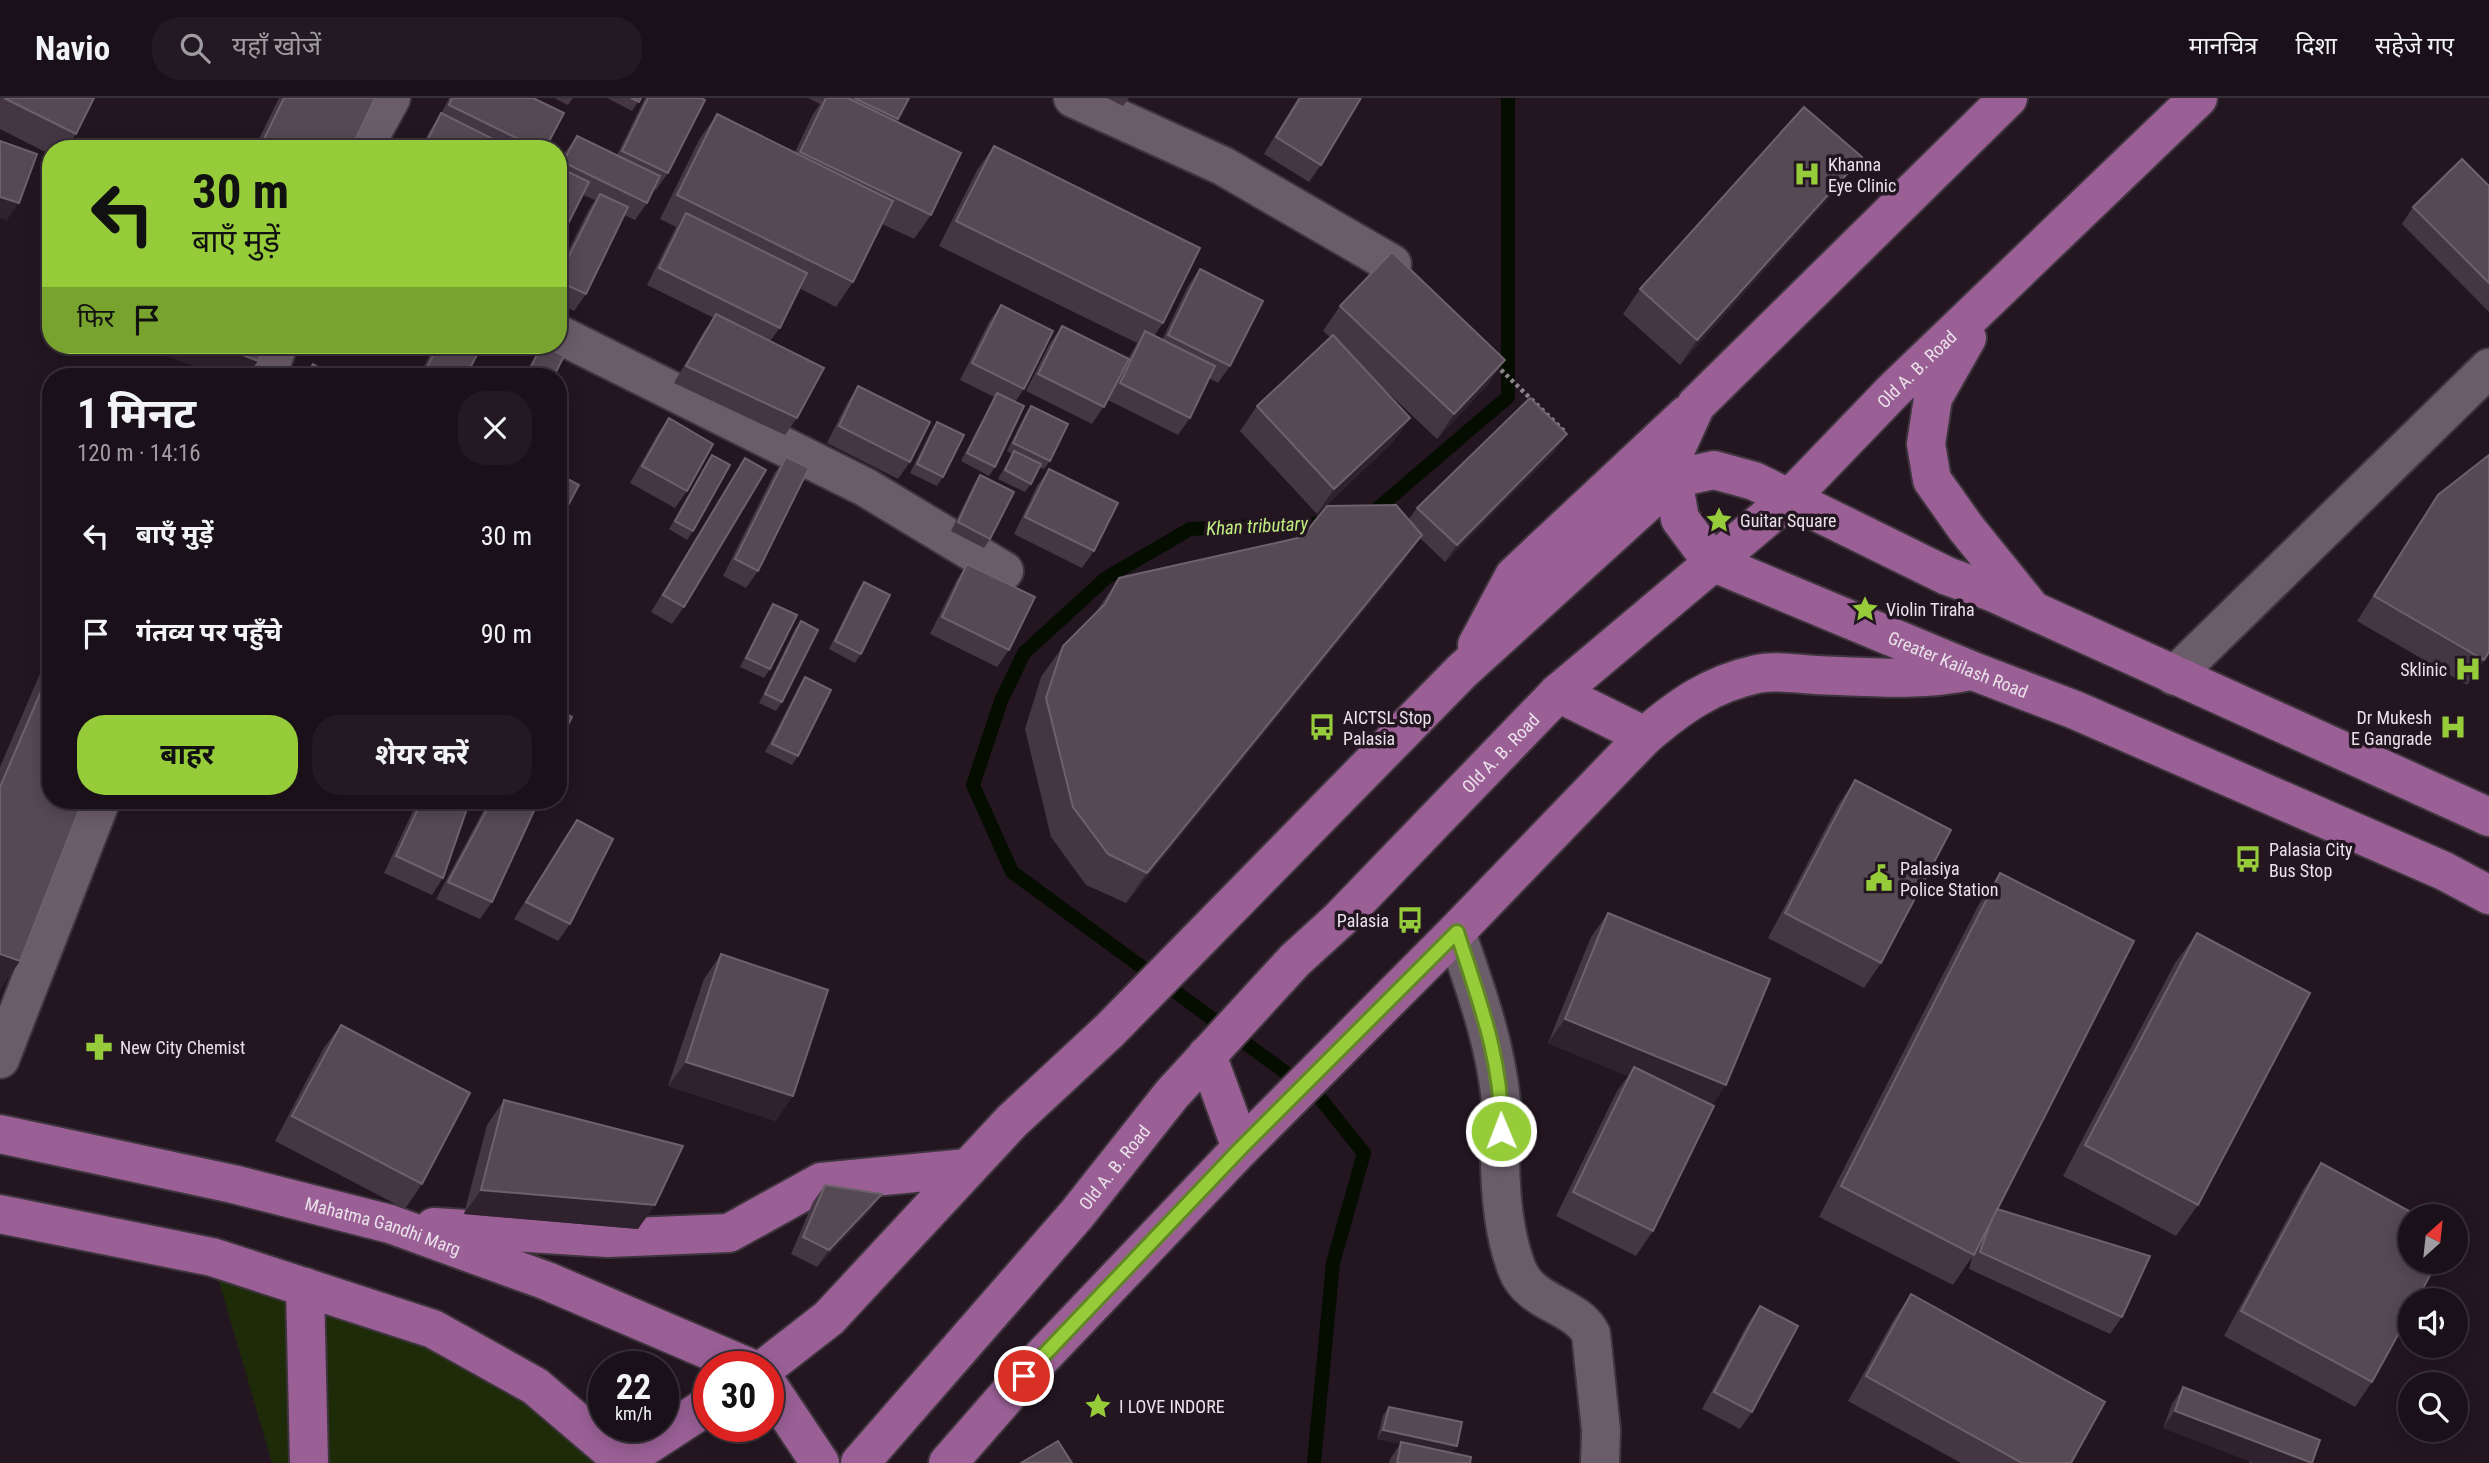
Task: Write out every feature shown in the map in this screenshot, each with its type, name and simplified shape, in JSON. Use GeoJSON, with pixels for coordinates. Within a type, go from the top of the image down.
{"type":"FeatureCollection","features":[{"type":"Feature","properties":{"kind":"main road"},"geometry":{"type":"LineString","coordinates":[[1462,671],[1514,576],[1696,405],[2008,98]]}},
{"type":"Feature","properties":{"kind":"main road","name":"Old A. B. Road"},"geometry":{"type":"LineString","coordinates":[[860,1463],[1077,1214],[1172,1094],[1295,960],[1340,919],[1558,693],[1790,498],[1893,391],[2198,98]]}},
{"type":"Feature","properties":{"kind":"main road"},"geometry":{"type":"LineString","coordinates":[[1996,292],[1933,398],[1926,444],[1932,480],[1966,528],[2033,611]]}},
{"type":"Feature","properties":{"kind":"main road"},"geometry":{"type":"LineString","coordinates":[[1696,405],[1675,449],[1673,479],[1680,519],[1712,562]]}},
{"type":"Feature","properties":{"kind":"main road"},"geometry":{"type":"LineString","coordinates":[[784,1352],[829,1318],[1012,1121],[1110,1030],[1462,671],[1673,479],[1714,470],[1754,481],[1947,576],[1994,593],[2489,817]]}},
{"type":"Feature","properties":{"kind":"main road","name":"Greater Kailash Road"},"geometry":{"type":"LineString","coordinates":[[1712,562],[1973,671],[2075,710],[2444,871],[2489,895]]}},
{"type":"Feature","properties":{"kind":"main road"},"geometry":{"type":"LineString","coordinates":[[948,1463],[1024,1376],[1241,1148],[1335,1051],[1457,932],[1646,736],[1677,709],[1701,695],[1759,673],[1904,678],[1945,677],[1973,671]]}},
{"type":"Feature","properties":{"kind":"main road"},"geometry":{"type":"LineString","coordinates":[[1558,693],[1646,736]]}},
{"type":"Feature","properties":{"kind":"main road"},"geometry":{"type":"LineString","coordinates":[[1207,1055],[1241,1148]]}},
{"type":"Feature","properties":{"kind":"main road","name":"Mahatma Gandhi Marg"},"geometry":{"type":"LineString","coordinates":[[0,1135],[233,1184],[390,1224],[547,1281],[711,1351]]}},
{"type":"Feature","properties":{"kind":"main road"},"geometry":{"type":"LineString","coordinates":[[390,1224],[608,1238],[729,1233],[821,1182],[967,1168]]}},
{"type":"Feature","properties":{"kind":"main road"},"geometry":{"type":"LineString","coordinates":[[0,1214],[212,1257],[433,1329],[535,1386],[622,1462],[693,1415]]}},
{"type":"Feature","properties":{"kind":"main road"},"geometry":{"type":"LineString","coordinates":[[305,1287],[309,1463]]}},
{"type":"Feature","properties":{"kind":"main road"},"geometry":{"type":"LineString","coordinates":[[784,1409],[820,1463]]}},
{"type":"Feature","properties":{"kind":"street"},"geometry":{"type":"LineString","coordinates":[[368,140],[391,98]]}},
{"type":"Feature","properties":{"kind":"street"},"geometry":{"type":"LineString","coordinates":[[1073,98],[1223,166],[1392,264]]}},
{"type":"Feature","properties":{"kind":"street"},"geometry":{"type":"LineString","coordinates":[[567,338],[865,487],[1004,571]]}},
{"type":"Feature","properties":{"kind":"street"},"geometry":{"type":"LineString","coordinates":[[2174,676],[2489,368]]}},
{"type":"Feature","properties":{"kind":"street"},"geometry":{"type":"LineString","coordinates":[[0,1059],[97,809]]}},
{"type":"Feature","properties":{"kind":"street"},"geometry":{"type":"LineString","coordinates":[[1457,932],[1489,1029],[1497,1063],[1502,1105],[1500,1157],[1507,1241],[1518,1273],[1527,1286],[1584,1324],[1591,1334],[1601,1430],[1600,1463]]}},
{"type":"Feature","properties":{"kind":"path"},"geometry":{"type":"LineString","coordinates":[[1488,357],[1564,431]]}},
{"type":"Feature","properties":{"kind":"green space"},"geometry":{"type":"Polygon","coordinates":[[[212,1257],[433,1329],[620,1463],[272,1463],[212,1257]]]}},
{"type":"Feature","properties":{"kind":"building"},"geometry":{"type":"Polygon","coordinates":[[[4,98],[94,98],[76,134],[4,98]]]}},
{"type":"Feature","properties":{"kind":"building"},"geometry":{"type":"Polygon","coordinates":[[[284,98],[375,98],[355,140],[263,140],[284,98]]]}},
{"type":"Feature","properties":{"kind":"building"},"geometry":{"type":"Polygon","coordinates":[[[452,98],[533,98],[564,113],[550,140],[521,140],[449,105],[452,98]]]}},
{"type":"Feature","properties":{"kind":"building"},"geometry":{"type":"Polygon","coordinates":[[[648,98],[705,100],[668,173],[622,151],[648,98]]]}},
{"type":"Feature","properties":{"kind":"building"},"geometry":{"type":"Polygon","coordinates":[[[826,98],[848,98],[961,153],[931,215],[800,152],[826,98]]]}},
{"type":"Feature","properties":{"kind":"building"},"geometry":{"type":"Polygon","coordinates":[[[854,98],[909,98],[898,119],[854,98]]]}},
{"type":"Feature","properties":{"kind":"building"},"geometry":{"type":"Polygon","coordinates":[[[1300,98],[1361,98],[1321,165],[1276,137],[1300,98]]]}},
{"type":"Feature","properties":{"kind":"building"},"geometry":{"type":"Polygon","coordinates":[[[1804,107],[1862,157],[1697,340],[1640,289],[1804,107]]]}},
{"type":"Feature","properties":{"kind":"building"},"geometry":{"type":"Polygon","coordinates":[[[441,113],[495,140],[428,140],[441,113]]]}},
{"type":"Feature","properties":{"kind":"building"},"geometry":{"type":"Polygon","coordinates":[[[717,114],[893,201],[853,282],[677,195],[717,114]]]}},
{"type":"Feature","properties":{"kind":"building"},"geometry":{"type":"Polygon","coordinates":[[[577,136],[660,176],[647,203],[567,164],[567,155],[577,136]]]}},
{"type":"Feature","properties":{"kind":"building"},"geometry":{"type":"Polygon","coordinates":[[[0,141],[37,154],[19,203],[0,197],[0,141]]]}},
{"type":"Feature","properties":{"kind":"building"},"geometry":{"type":"Polygon","coordinates":[[[994,146],[1200,248],[1163,323],[956,221],[994,146]]]}},
{"type":"Feature","properties":{"kind":"building"},"geometry":{"type":"Polygon","coordinates":[[[2462,159],[2489,186],[2489,283],[2413,207],[2462,159]]]}},
{"type":"Feature","properties":{"kind":"building"},"geometry":{"type":"Polygon","coordinates":[[[567,171],[589,182],[567,226],[567,171]]]}},
{"type":"Feature","properties":{"kind":"building"},"geometry":{"type":"Polygon","coordinates":[[[600,194],[628,207],[586,294],[567,285],[567,260],[600,194]]]}},
{"type":"Feature","properties":{"kind":"building"},"geometry":{"type":"Polygon","coordinates":[[[686,213],[807,273],[780,328],[659,268],[686,213]]]}},
{"type":"Feature","properties":{"kind":"building"},"geometry":{"type":"Polygon","coordinates":[[[1392,252],[1505,360],[1454,414],[1340,306],[1392,252]]]}},
{"type":"Feature","properties":{"kind":"building"},"geometry":{"type":"Polygon","coordinates":[[[1200,269],[1263,301],[1230,366],[1168,335],[1200,269]]]}},
{"type":"Feature","properties":{"kind":"building"},"geometry":{"type":"Polygon","coordinates":[[[1001,305],[1053,331],[1024,389],[972,363],[1001,305]]]}},
{"type":"Feature","properties":{"kind":"building"},"geometry":{"type":"Polygon","coordinates":[[[716,314],[824,368],[797,418],[686,366],[716,314]]]}},
{"type":"Feature","properties":{"kind":"building"},"geometry":{"type":"Polygon","coordinates":[[[1062,326],[1129,359],[1104,407],[1038,374],[1062,326]]]}},
{"type":"Feature","properties":{"kind":"building"},"geometry":{"type":"Polygon","coordinates":[[[1145,331],[1215,366],[1190,418],[1120,383],[1145,331]]]}},
{"type":"Feature","properties":{"kind":"building"},"geometry":{"type":"Polygon","coordinates":[[[1333,335],[1410,418],[1334,489],[1257,406],[1333,335]]]}},
{"type":"Feature","properties":{"kind":"building"},"geometry":{"type":"Polygon","coordinates":[[[240,354],[261,354],[258,361],[240,354]]]}},
{"type":"Feature","properties":{"kind":"building"},"geometry":{"type":"Polygon","coordinates":[[[434,354],[477,354],[470,368],[427,368],[434,354]]]}},
{"type":"Feature","properties":{"kind":"building"},"geometry":{"type":"Polygon","coordinates":[[[537,354],[564,356],[558,368],[530,368],[537,354]]]}},
{"type":"Feature","properties":{"kind":"building"},"geometry":{"type":"Polygon","coordinates":[[[858,386],[930,422],[910,462],[839,426],[858,386]]]}},
{"type":"Feature","properties":{"kind":"building"},"geometry":{"type":"Polygon","coordinates":[[[997,393],[1024,406],[995,467],[967,453],[997,393]]]}},
{"type":"Feature","properties":{"kind":"building"},"geometry":{"type":"Polygon","coordinates":[[[1530,398],[1567,434],[1457,545],[1417,508],[1530,398]]]}},
{"type":"Feature","properties":{"kind":"building"},"geometry":{"type":"Polygon","coordinates":[[[1031,406],[1068,424],[1050,461],[1013,443],[1031,406]]]}},
{"type":"Feature","properties":{"kind":"building"},"geometry":{"type":"Polygon","coordinates":[[[669,418],[713,444],[687,491],[642,466],[669,418]]]}},
{"type":"Feature","properties":{"kind":"building"},"geometry":{"type":"Polygon","coordinates":[[[937,422],[964,435],[943,477],[917,464],[937,422]]]}},
{"type":"Feature","properties":{"kind":"building"},"geometry":{"type":"Polygon","coordinates":[[[1014,451],[1041,464],[1031,484],[1005,470],[1014,451]]]}},
{"type":"Feature","properties":{"kind":"building"},"geometry":{"type":"Polygon","coordinates":[[[712,455],[730,465],[693,531],[675,521],[712,455]]]}},
{"type":"Feature","properties":{"kind":"building"},"geometry":{"type":"Polygon","coordinates":[[[2489,455],[2489,652],[2484,660],[2374,596],[2438,495],[2489,455]]]}},
{"type":"Feature","properties":{"kind":"building"},"geometry":{"type":"Polygon","coordinates":[[[786,457],[809,468],[758,571],[735,559],[786,457]]]}},
{"type":"Feature","properties":{"kind":"building"},"geometry":{"type":"Polygon","coordinates":[[[745,458],[766,470],[684,607],[663,595],[745,458]]]}},
{"type":"Feature","properties":{"kind":"building"},"geometry":{"type":"Polygon","coordinates":[[[1049,469],[1118,503],[1094,551],[1025,517],[1049,469]]]}},
{"type":"Feature","properties":{"kind":"building"},"geometry":{"type":"Polygon","coordinates":[[[980,475],[1014,492],[990,539],[958,522],[980,475]]]}},
{"type":"Feature","properties":{"kind":"building"},"geometry":{"type":"Polygon","coordinates":[[[567,479],[579,485],[567,507],[567,479]]]}},
{"type":"Feature","properties":{"kind":"building"},"geometry":{"type":"Polygon","coordinates":[[[1396,505],[1422,535],[1147,873],[1108,854],[1073,807],[1046,698],[1063,646],[1105,604],[1119,578],[1302,537],[1327,506],[1396,505]]]}},
{"type":"Feature","properties":{"kind":"building"},"geometry":{"type":"Polygon","coordinates":[[[967,564],[1035,597],[1009,650],[942,617],[967,564]]]}},
{"type":"Feature","properties":{"kind":"building"},"geometry":{"type":"Polygon","coordinates":[[[864,582],[890,595],[861,654],[835,641],[864,582]]]}},
{"type":"Feature","properties":{"kind":"building"},"geometry":{"type":"Polygon","coordinates":[[[773,604],[797,615],[770,669],[746,658],[773,604]]]}},
{"type":"Feature","properties":{"kind":"building"},"geometry":{"type":"Polygon","coordinates":[[[801,621],[818,630],[782,702],[765,694],[801,621]]]}},
{"type":"Feature","properties":{"kind":"building"},"geometry":{"type":"Polygon","coordinates":[[[805,677],[831,690],[798,756],[772,744],[805,677]]]}},
{"type":"Feature","properties":{"kind":"building"},"geometry":{"type":"Polygon","coordinates":[[[42,689],[42,809],[79,809],[20,961],[0,954],[0,787],[42,689]]]}},
{"type":"Feature","properties":{"kind":"building"},"geometry":{"type":"Polygon","coordinates":[[[1855,780],[1951,830],[1881,963],[1785,913],[1855,780]]]}},
{"type":"Feature","properties":{"kind":"building"},"geometry":{"type":"Polygon","coordinates":[[[418,809],[467,809],[443,878],[396,856],[418,809]]]}},
{"type":"Feature","properties":{"kind":"building"},"geometry":{"type":"Polygon","coordinates":[[[487,809],[535,809],[492,902],[448,882],[487,809]]]}},
{"type":"Feature","properties":{"kind":"building"},"geometry":{"type":"Polygon","coordinates":[[[577,820],[613,839],[570,924],[526,902],[577,820]]]}},
{"type":"Feature","properties":{"kind":"building"},"geometry":{"type":"Polygon","coordinates":[[[2000,873],[2134,941],[1974,1255],[1841,1186],[2000,873]]]}},
{"type":"Feature","properties":{"kind":"building"},"geometry":{"type":"Polygon","coordinates":[[[1608,913],[1770,979],[1726,1085],[1565,1019],[1608,913]]]}},
{"type":"Feature","properties":{"kind":"building"},"geometry":{"type":"Polygon","coordinates":[[[2197,933],[2310,993],[2198,1205],[2085,1145],[2197,933]]]}},
{"type":"Feature","properties":{"kind":"building"},"geometry":{"type":"Polygon","coordinates":[[[721,954],[828,990],[793,1096],[686,1062],[721,954]]]}},
{"type":"Feature","properties":{"kind":"building"},"geometry":{"type":"Polygon","coordinates":[[[341,1025],[470,1093],[422,1184],[292,1116],[341,1025]]]}},
{"type":"Feature","properties":{"kind":"building"},"geometry":{"type":"Polygon","coordinates":[[[1634,1067],[1714,1106],[1653,1231],[1573,1192],[1634,1067]]]}},
{"type":"Feature","properties":{"kind":"building"},"geometry":{"type":"Polygon","coordinates":[[[504,1100],[683,1146],[655,1205],[481,1190],[504,1100]]]}},
{"type":"Feature","properties":{"kind":"building"},"geometry":{"type":"Polygon","coordinates":[[[2321,1163],[2398,1205],[2398,1274],[2431,1274],[2423,1288],[2398,1288],[2398,1335],[2372,1382],[2241,1311],[2321,1163]]]}},
{"type":"Feature","properties":{"kind":"building"},"geometry":{"type":"Polygon","coordinates":[[[825,1185],[882,1194],[829,1250],[803,1237],[825,1185]]]}},
{"type":"Feature","properties":{"kind":"building"},"geometry":{"type":"Polygon","coordinates":[[[1997,1209],[2150,1256],[2122,1317],[1980,1252],[1997,1209]]]}},
{"type":"Feature","properties":{"kind":"building"},"geometry":{"type":"Polygon","coordinates":[[[1911,1294],[2105,1402],[2071,1463],[2022,1463],[1866,1376],[1911,1294]]]}},
{"type":"Feature","properties":{"kind":"building"},"geometry":{"type":"Polygon","coordinates":[[[1760,1306],[1798,1326],[1752,1412],[1714,1392],[1760,1306]]]}},
{"type":"Feature","properties":{"kind":"building"},"geometry":{"type":"Polygon","coordinates":[[[2183,1387],[2320,1440],[2312,1463],[2175,1411],[2183,1387]]]}},
{"type":"Feature","properties":{"kind":"building"},"geometry":{"type":"Polygon","coordinates":[[[1389,1407],[1462,1422],[1457,1446],[1383,1430],[1389,1407]]]}},
{"type":"Feature","properties":{"kind":"building"},"geometry":{"type":"Polygon","coordinates":[[[1058,1441],[1072,1463],[1021,1463],[1058,1441]]]}},
{"type":"Feature","properties":{"kind":"building"},"geometry":{"type":"Polygon","coordinates":[[[1401,1442],[1471,1457],[1470,1463],[1397,1463],[1401,1442]]]}},
{"type":"Feature","properties":{"kind":"waterway","name":"Khan tributary"},"geometry":{"type":"LineString","coordinates":[[1369,516],[1508,397],[1508,98]]}},
{"type":"Feature","properties":{"kind":"waterway"},"geometry":{"type":"LineString","coordinates":[[1314,1463],[1333,1263],[1364,1153],[1319,1097],[1012,872],[973,785],[1001,701],[1024,653],[1106,578],[1190,529],[1330,523]]}},
{"type":"Feature","properties":{"kind":"place","name":"Khanna Eye Clinic"},"geometry":{"type":"Point","coordinates":[1807,174]}},
{"type":"Feature","properties":{"kind":"place","name":"Guitar Square"},"geometry":{"type":"Point","coordinates":[1719,520]}},
{"type":"Feature","properties":{"kind":"place","name":"Violin Tiraha"},"geometry":{"type":"Point","coordinates":[1865,609]}},
{"type":"Feature","properties":{"kind":"place","name":"Sklinic"},"geometry":{"type":"Point","coordinates":[2468,669]}},
{"type":"Feature","properties":{"kind":"place","name":"AICTSL Stop Palasia"},"geometry":{"type":"Point","coordinates":[1322,727]}},
{"type":"Feature","properties":{"kind":"place","name":"Dr Mukesh E Gangrade"},"geometry":{"type":"Point","coordinates":[2453,727]}},
{"type":"Feature","properties":{"kind":"place","name":"Palasia City Bus Stop"},"geometry":{"type":"Point","coordinates":[2248,859]}},
{"type":"Feature","properties":{"kind":"place","name":"Palasiya Police Station"},"geometry":{"type":"Point","coordinates":[1879,878]}},
{"type":"Feature","properties":{"kind":"place","name":"Palasia"},"geometry":{"type":"Point","coordinates":[1410,920]}},
{"type":"Feature","properties":{"kind":"place","name":"New City Chemist"},"geometry":{"type":"Point","coordinates":[99,1047]}},
{"type":"Feature","properties":{"kind":"place","name":"I LOVE INDORE"},"geometry":{"type":"Point","coordinates":[1098,1406]}},
{"type":"Feature","properties":{"kind":"route"},"geometry":{"type":"LineString","coordinates":[[1024,1376],[1335,1051],[1457,932],[1489,1029],[1497,1063],[1502,1105],[1501,1131]]}}]}
